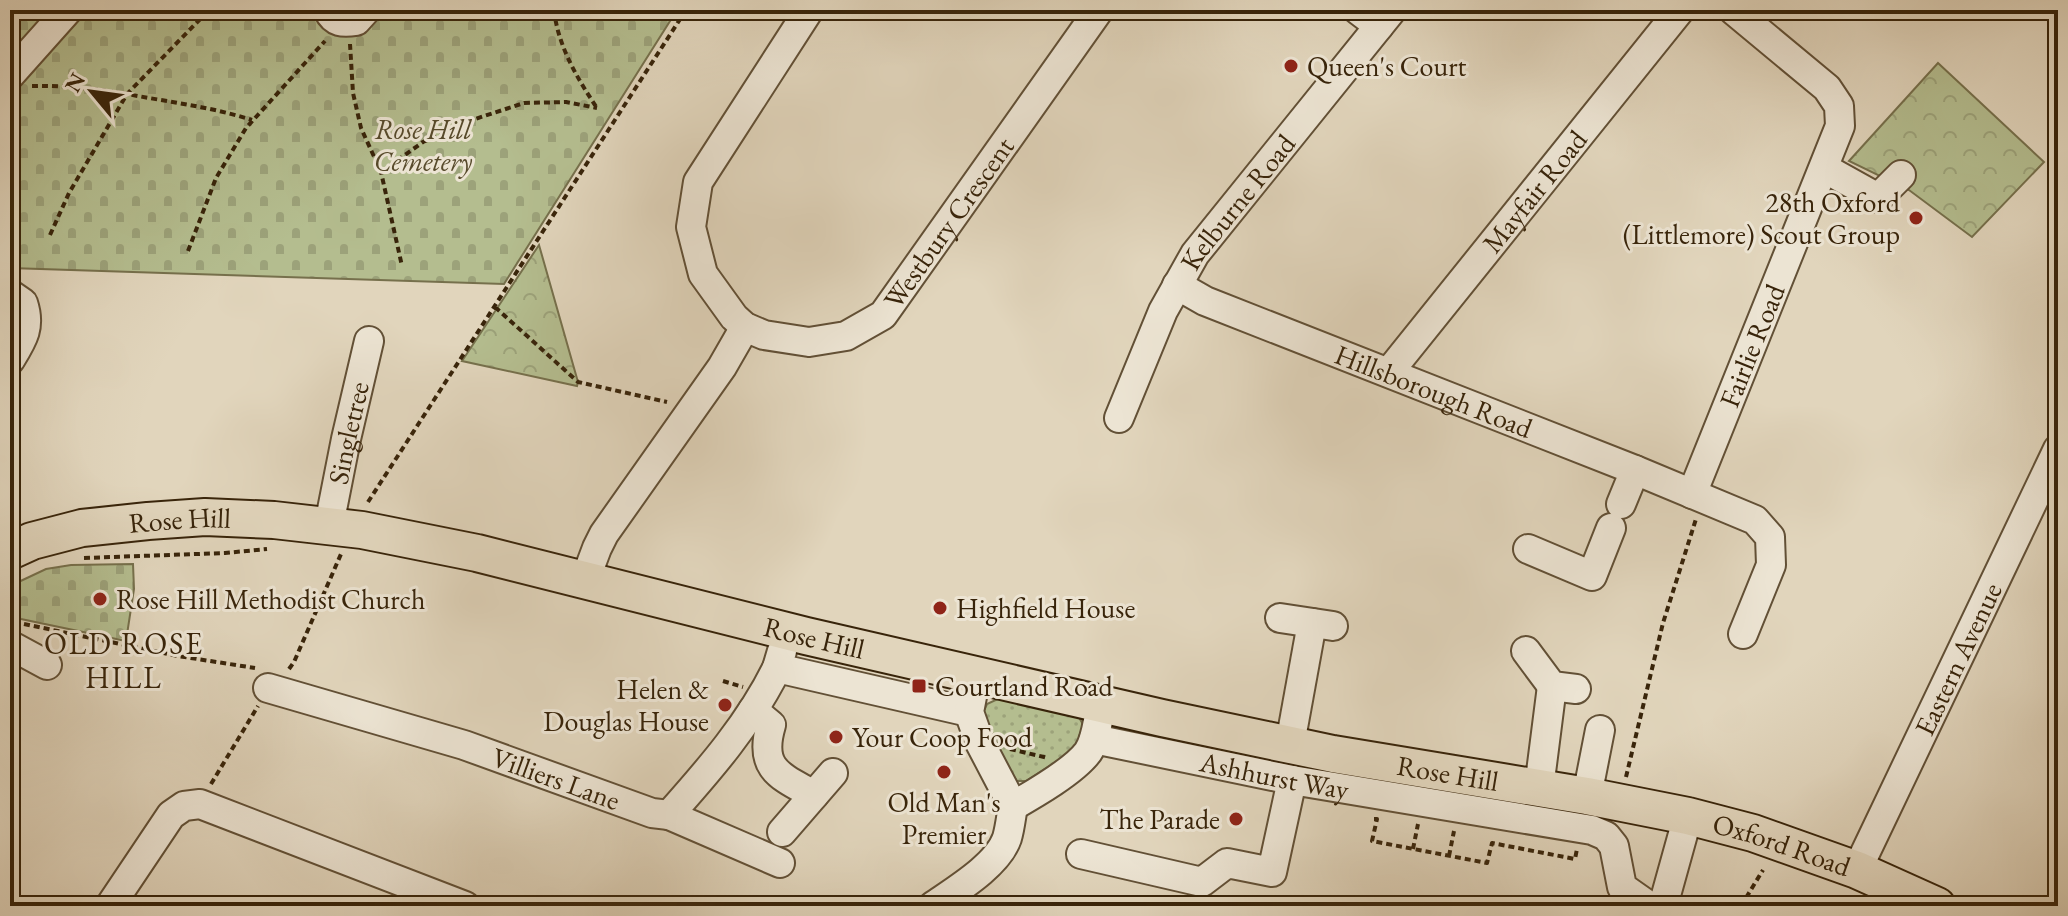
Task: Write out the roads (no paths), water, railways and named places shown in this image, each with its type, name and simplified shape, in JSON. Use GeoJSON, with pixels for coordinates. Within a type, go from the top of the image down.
{"type":"FeatureCollection","features":[{"type":"Feature","properties":{"kind":"main road","name":"Rose Hill"},"geometry":{"type":"LineString","coordinates":[[10,551],[32,541],[82,528],[205,517],[336,537],[362,530],[477,553],[976,676],[1098,722],[1290,744],[1539,788],[1610,794]]}},
{"type":"Feature","properties":{"kind":"main road","name":"Oxford Road"},"geometry":{"type":"LineString","coordinates":[[1610,794],[1753,833],[1857,870],[1937,906]]}},
{"type":"Feature","properties":{"kind":"street"},"geometry":{"type":"LineString","coordinates":[[16,80],[68,10]]}},
{"type":"Feature","properties":{"kind":"street"},"geometry":{"type":"LineString","coordinates":[[585,580],[604,534],[722,367],[745,327],[734,317],[703,274],[691,227],[698,182],[809,10]]}},
{"type":"Feature","properties":{"kind":"street","name":"Westbury Crescent"},"geometry":{"type":"LineString","coordinates":[[745,327],[764,335],[809,342],[846,336],[883,315],[1099,10]]}},
{"type":"Feature","properties":{"kind":"street","name":"Mayfair Road"},"geometry":{"type":"LineString","coordinates":[[1389,372],[1680,10]]}},
{"type":"Feature","properties":{"kind":"street","name":"Fairlie Road"},"geometry":{"type":"LineString","coordinates":[[1698,496],[1840,126],[1839,106],[1827,88],[1733,10]]}},
{"type":"Feature","properties":{"kind":"street","name":"Kelburne Road"},"geometry":{"type":"LineString","coordinates":[[1119,418],[1163,311],[1195,254],[1376,15]]}},
{"type":"Feature","properties":{"kind":"street"},"geometry":{"type":"LineString","coordinates":[[1824,168],[1878,198],[1901,175]]}},
{"type":"Feature","properties":{"kind":"street","name":"Hillsborough Road"},"geometry":{"type":"LineString","coordinates":[[1177,285],[1205,301],[1755,520],[1770,537],[1771,565],[1743,634]]}},
{"type":"Feature","properties":{"kind":"street"},"geometry":{"type":"LineString","coordinates":[[10,294],[23,303],[27,316],[23,339],[10,360]]}},
{"type":"Feature","properties":{"kind":"street","name":"Singletree"},"geometry":{"type":"LineString","coordinates":[[336,537],[346,439],[369,341]]}},
{"type":"Feature","properties":{"kind":"street","name":"Eastern Avenue"},"geometry":{"type":"LineString","coordinates":[[1857,870],[2058,449]]}},
{"type":"Feature","properties":{"kind":"street"},"geometry":{"type":"LineString","coordinates":[[1528,549],[1592,576],[1635,470]]}},
{"type":"Feature","properties":{"kind":"street"},"geometry":{"type":"LineString","coordinates":[[1280,618],[1322,625],[1290,744]]}},
{"type":"Feature","properties":{"kind":"street"},"geometry":{"type":"LineString","coordinates":[[669,815],[716,761],[764,695],[777,668],[787,631]]}},
{"type":"Feature","properties":{"kind":"street"},"geometry":{"type":"LineString","coordinates":[[13,634],[47,665]]}},
{"type":"Feature","properties":{"kind":"street"},"geometry":{"type":"LineString","coordinates":[[1526,651],[1564,687],[1539,788]]}},
{"type":"Feature","properties":{"kind":"street"},"geometry":{"type":"LineString","coordinates":[[777,668],[969,712]]}},
{"type":"Feature","properties":{"kind":"street"},"geometry":{"type":"LineString","coordinates":[[933,906],[998,855],[1007,839],[1013,806],[980,743],[969,712],[976,676]]}},
{"type":"Feature","properties":{"kind":"street","name":"Villiers Lane"},"geometry":{"type":"LineString","coordinates":[[264,679],[464,745],[652,813],[669,815],[780,863]]}},
{"type":"Feature","properties":{"kind":"street"},"geometry":{"type":"LineString","coordinates":[[753,710],[771,725],[767,748],[775,772],[814,795]]}},
{"type":"Feature","properties":{"kind":"street"},"geometry":{"type":"LineString","coordinates":[[1013,806],[1088,752],[1098,722]]}},
{"type":"Feature","properties":{"kind":"street","name":"Ashhurst Way"},"geometry":{"type":"LineString","coordinates":[[1098,722],[1292,780],[1592,830],[1606,836],[1614,846],[1622,887],[1649,906]]}},
{"type":"Feature","properties":{"kind":"street"},"geometry":{"type":"LineString","coordinates":[[1600,730],[1610,794]]}},
{"type":"Feature","properties":{"kind":"street"},"geometry":{"type":"LineString","coordinates":[[782,832],[833,773]]}},
{"type":"Feature","properties":{"kind":"street"},"geometry":{"type":"LineString","coordinates":[[1081,854],[1202,882],[1227,863],[1272,872],[1292,780]]}},
{"type":"Feature","properties":{"kind":"street"},"geometry":{"type":"LineString","coordinates":[[110,906],[171,815],[184,806],[200,804],[465,906]]}},
{"type":"Feature","properties":{"kind":"street"},"geometry":{"type":"LineString","coordinates":[[1663,906],[1688,816]]}},
{"type":"Feature","properties":{"kind":"place","name":"Queen's Court"},"geometry":{"type":"Point","coordinates":[1291,66]}},
{"type":"Feature","properties":{"kind":"place","name":"28th Oxford (Littlemore) Scout Group"},"geometry":{"type":"Point","coordinates":[1916,218]}},
{"type":"Feature","properties":{"kind":"place","name":"Rose Hill Methodist Church"},"geometry":{"type":"Point","coordinates":[100,599]}},
{"type":"Feature","properties":{"kind":"place","name":"Highfield House"},"geometry":{"type":"Point","coordinates":[940,608]}},
{"type":"Feature","properties":{"kind":"place","name":"Courtland Road"},"geometry":{"type":"Point","coordinates":[919,686]}},
{"type":"Feature","properties":{"kind":"place","name":"Helen & Douglas House"},"geometry":{"type":"Point","coordinates":[725,705]}},
{"type":"Feature","properties":{"kind":"place","name":"Your Coop Food"},"geometry":{"type":"Point","coordinates":[836,737]}},
{"type":"Feature","properties":{"kind":"place","name":"Old Man's Premier"},"geometry":{"type":"Point","coordinates":[944,772]}},
{"type":"Feature","properties":{"kind":"place","name":"The Parade"},"geometry":{"type":"Point","coordinates":[1236,819]}},
{"type":"Feature","properties":{"kind":"district","name":"OLD ROSE HILL"},"geometry":{"type":"Point","coordinates":[124,660]}},
{"type":"Feature","properties":{"kind":"park label","name":"Rose Hill Cemetery"},"geometry":{"type":"Point","coordinates":[423,145]}}]}
